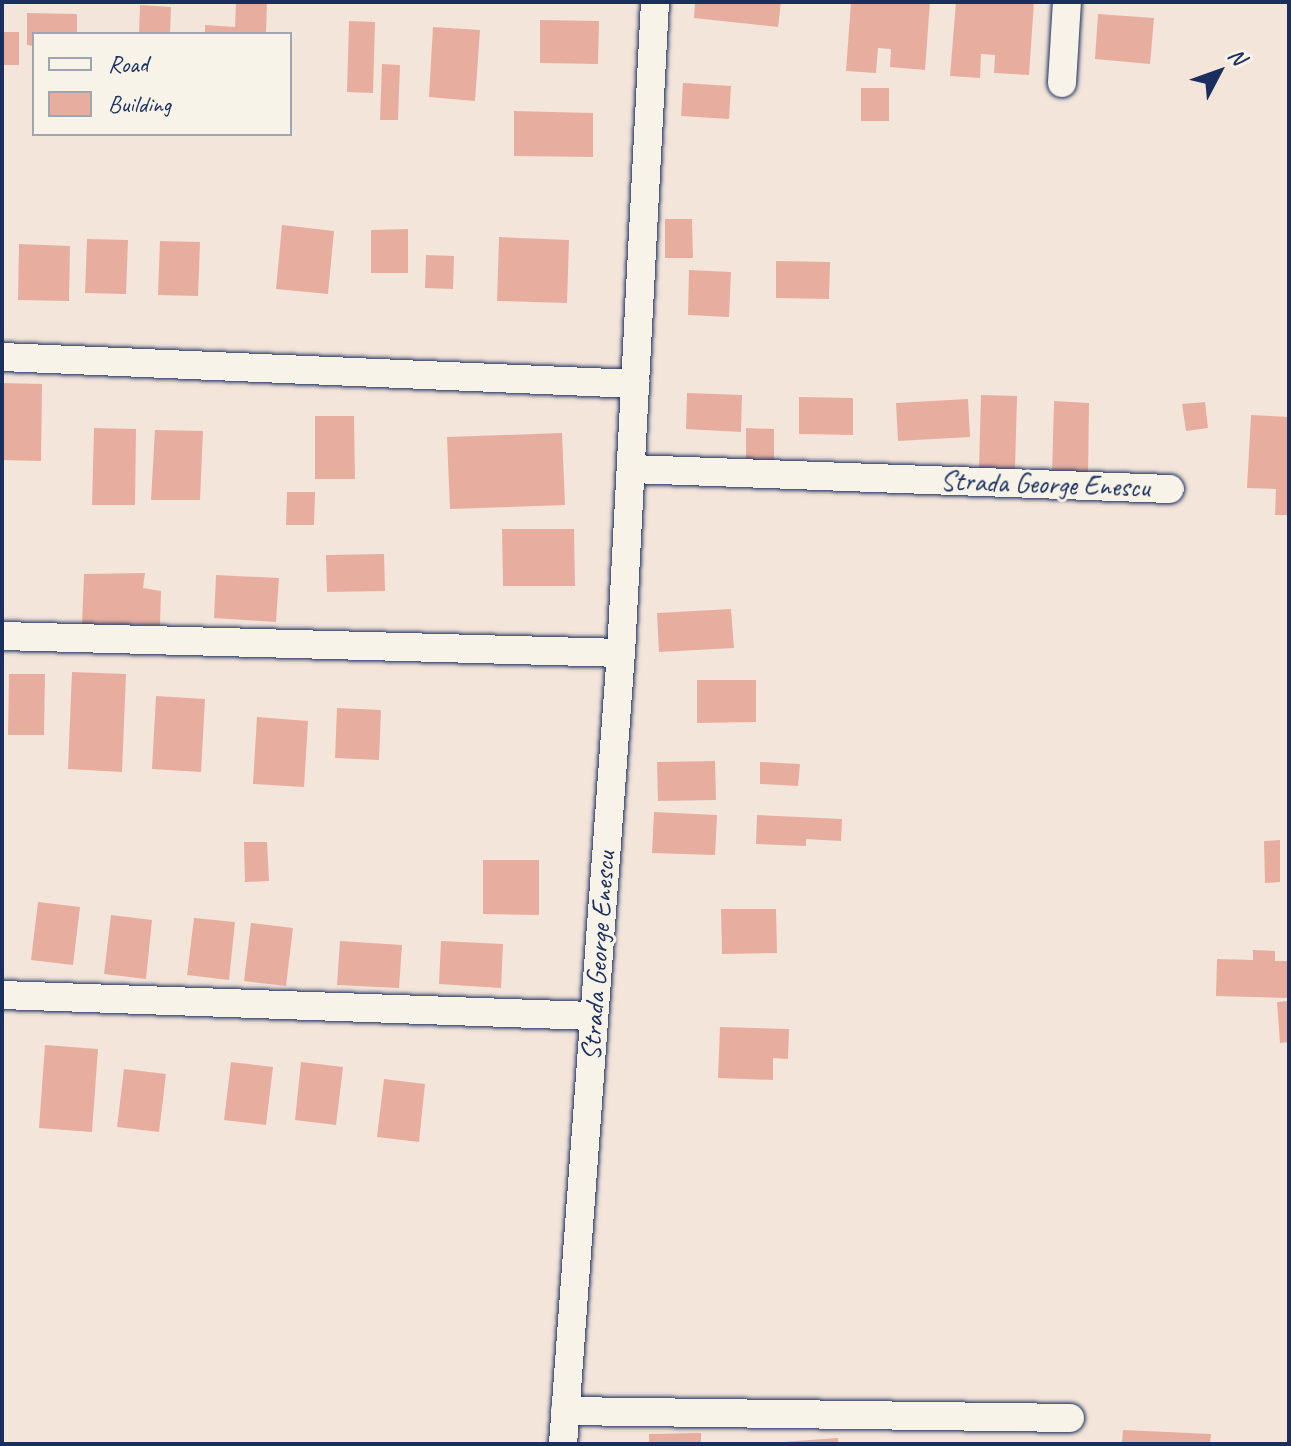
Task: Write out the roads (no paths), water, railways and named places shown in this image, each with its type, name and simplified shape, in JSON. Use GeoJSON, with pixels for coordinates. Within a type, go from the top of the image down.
{"type":"FeatureCollection","features":[{"type":"Feature","properties":{"kind":"street","name":"Strada George Enescu"},"geometry":{"type":"LineString","coordinates":[[563,1444],[621,653],[655,2]]}},
{"type":"Feature","properties":{"kind":"street"},"geometry":{"type":"LineString","coordinates":[[1062,83],[1067,2]]}},
{"type":"Feature","properties":{"kind":"street"},"geometry":{"type":"LineString","coordinates":[[2,357],[635,384]]}},
{"type":"Feature","properties":{"kind":"street","name":"Strada George Enescu"},"geometry":{"type":"LineString","coordinates":[[632,469],[1170,489]]}},
{"type":"Feature","properties":{"kind":"street"},"geometry":{"type":"LineString","coordinates":[[2,636],[621,653]]}},
{"type":"Feature","properties":{"kind":"street"},"geometry":{"type":"LineString","coordinates":[[2,995],[593,1016]]}},
{"type":"Feature","properties":{"kind":"street"},"geometry":{"type":"LineString","coordinates":[[565,1411],[1070,1418]]}}]}
